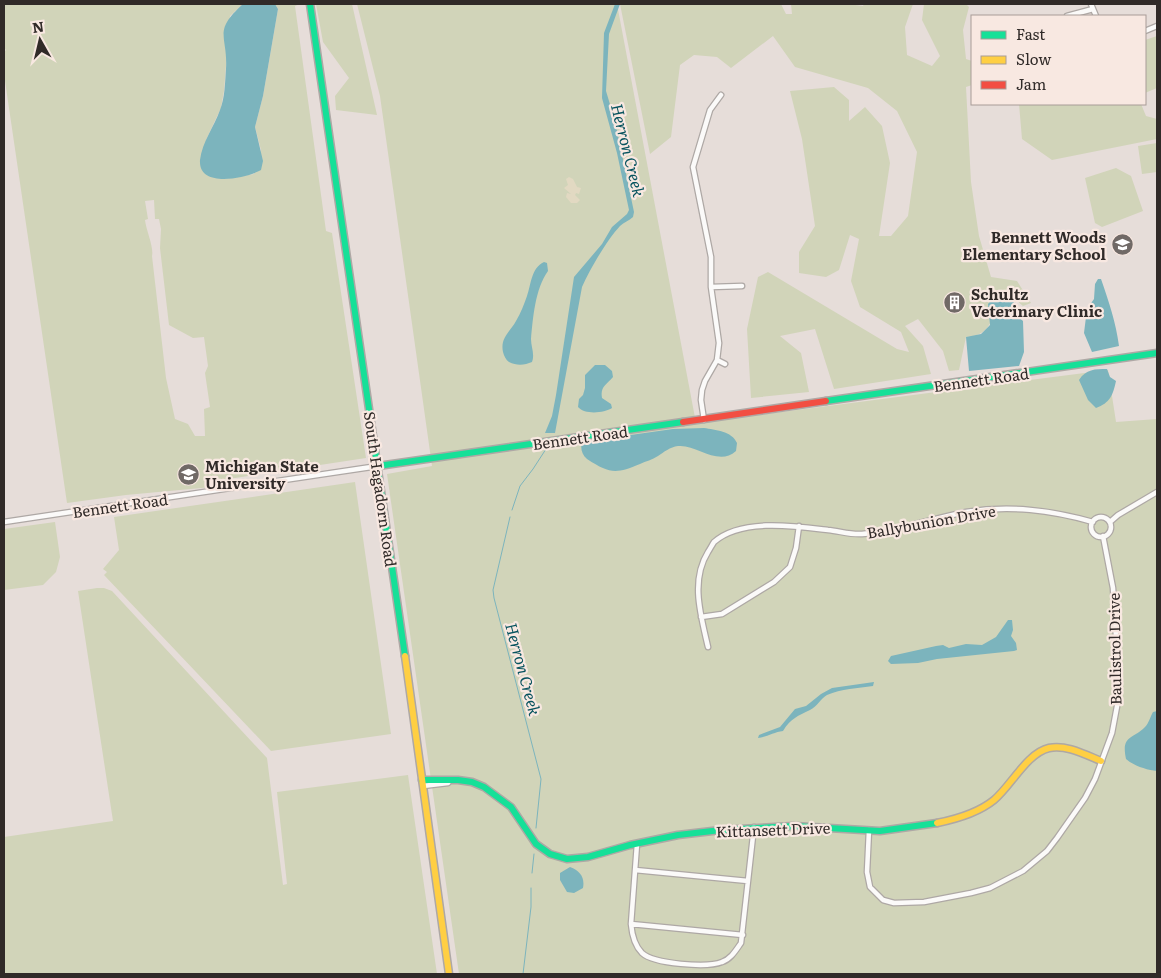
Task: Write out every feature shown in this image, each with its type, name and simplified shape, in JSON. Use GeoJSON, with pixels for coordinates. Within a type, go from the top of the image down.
{"type":"FeatureCollection","features":[{"type":"Feature","properties":{"kind":"street","name":"South Hagadorn Road"},"geometry":{"type":"LineString","coordinates":[[310,4],[378,466],[449,974]]}},
{"type":"Feature","properties":{"kind":"street"},"geometry":{"type":"LineString","coordinates":[[1070,15],[1092,6]]}},
{"type":"Feature","properties":{"kind":"street"},"geometry":{"type":"LineString","coordinates":[[704,420],[701,400],[702,390],[717,360],[719,343],[712,287],[711,257],[693,167],[710,110],[720,95]]}},
{"type":"Feature","properties":{"kind":"street"},"geometry":{"type":"LineString","coordinates":[[712,287],[742,286]]}},
{"type":"Feature","properties":{"kind":"street","name":"Bennett Road"},"geometry":{"type":"LineString","coordinates":[[4,522],[1157,353]]}},
{"type":"Feature","properties":{"kind":"street"},"geometry":{"type":"LineString","coordinates":[[717,360],[725,364]]}},
{"type":"Feature","properties":{"kind":"street"},"geometry":{"type":"LineString","coordinates":[[1110,522],[1102,517],[1097,518],[1092,522],[1093,532],[1097,536],[1103,536],[1110,531],[1110,522],[1118,515],[1157,492]]}},
{"type":"Feature","properties":{"kind":"street","name":"Ballybunion Drive"},"geometry":{"type":"LineString","coordinates":[[708,647],[701,617],[697,585],[703,561],[714,543],[732,531],[752,526],[798,526],[859,534],[890,531],[964,513],[998,508],[1046,511],[1092,522]]}},
{"type":"Feature","properties":{"kind":"street"},"geometry":{"type":"LineString","coordinates":[[701,617],[722,614],[774,582],[790,566],[796,548],[798,526]]}},
{"type":"Feature","properties":{"kind":"street","name":"Baulistrol Drive"},"geometry":{"type":"LineString","coordinates":[[869,830],[867,872],[870,887],[883,900],[894,903],[924,902],[990,888],[1023,871],[1047,851],[1085,798],[1095,779],[1112,733],[1118,701],[1113,588],[1103,536]]}},
{"type":"Feature","properties":{"kind":"street","name":"Kittansett Drive"},"geometry":{"type":"LineString","coordinates":[[423,783],[445,778],[477,783],[492,791],[510,806],[538,848],[560,858],[571,859],[588,857],[676,836],[733,828],[793,826],[869,830],[910,828],[965,815],[989,804],[1004,790],[1031,758],[1049,748],[1059,747],[1101,761]]}},
{"type":"Feature","properties":{"kind":"street"},"geometry":{"type":"LineString","coordinates":[[637,844],[631,924],[637,948],[644,955],[658,961],[708,965],[723,962],[730,957],[741,943],[754,827]]}},
{"type":"Feature","properties":{"kind":"street"},"geometry":{"type":"LineString","coordinates":[[635,870],[748,881]]}},
{"type":"Feature","properties":{"kind":"street"},"geometry":{"type":"LineString","coordinates":[[631,924],[743,935]]}},
{"type":"Feature","properties":{"kind":"green space"},"geometry":{"type":"Polygon","coordinates":[[[4,4],[243,4],[230,16],[221,108],[206,140],[224,179],[254,174],[261,150],[255,127],[263,96],[278,9],[275,4],[300,4],[295,6],[326,231],[332,233],[366,458],[222,480],[223,486],[126,495],[67,503],[4,74],[4,52],[6,50],[4,48],[4,4]],[[154,200],[145,201],[148,219],[145,220],[152,248],[166,378],[175,419],[188,424],[195,436],[205,436],[204,409],[210,407],[205,373],[208,366],[204,337],[193,338],[169,325],[160,248],[161,229],[159,219],[155,219],[154,200]]]}},
{"type":"Feature","properties":{"kind":"green space"},"geometry":{"type":"Polygon","coordinates":[[[316,4],[352,4],[377,115],[336,110],[335,96],[349,78],[323,42],[316,4]]]}},
{"type":"Feature","properties":{"kind":"green space"},"geometry":{"type":"Polygon","coordinates":[[[357,4],[617,4],[696,423],[1108,370],[1116,422],[1157,419],[1157,974],[459,974],[387,474],[432,466],[380,96],[357,4]]]}},
{"type":"Feature","properties":{"kind":"green space"},"geometry":{"type":"Polygon","coordinates":[[[620,4],[781,4],[786,14],[792,14],[791,4],[848,4],[863,6],[864,4],[913,4],[905,27],[907,55],[932,66],[940,56],[922,20],[924,4],[966,4],[969,7],[963,30],[966,59],[971,61],[971,85],[966,87],[971,182],[979,236],[991,277],[1017,281],[1031,303],[1023,306],[1008,293],[997,294],[992,317],[987,328],[982,333],[966,337],[959,370],[949,371],[943,351],[918,319],[905,326],[923,346],[931,374],[834,389],[815,329],[780,336],[801,353],[809,392],[751,398],[747,329],[758,277],[768,272],[897,349],[909,352],[901,332],[860,307],[851,281],[859,239],[850,235],[839,270],[826,277],[799,273],[799,252],[815,226],[802,139],[790,91],[834,87],[849,100],[849,121],[865,107],[882,126],[890,163],[879,236],[891,236],[908,216],[917,152],[897,111],[868,88],[795,67],[773,36],[731,68],[717,57],[694,55],[680,65],[671,137],[650,154],[620,4]]]}},
{"type":"Feature","properties":{"kind":"green space"},"geometry":{"type":"Polygon","coordinates":[[[1157,36],[1157,88],[1146,93],[1146,40],[1157,36]]]}},
{"type":"Feature","properties":{"kind":"green space"},"geometry":{"type":"Polygon","coordinates":[[[1019,105],[1141,105],[1146,116],[1157,119],[1157,139],[1052,160],[1022,139],[1019,105]]]}},
{"type":"Feature","properties":{"kind":"green space"},"geometry":{"type":"Polygon","coordinates":[[[1157,143],[1157,172],[1142,174],[1138,146],[1157,143]]]}},
{"type":"Feature","properties":{"kind":"green space"},"geometry":{"type":"Polygon","coordinates":[[[1116,168],[1131,176],[1143,211],[1102,227],[1095,223],[1085,178],[1116,168]]]}},
{"type":"Feature","properties":{"kind":"green space"},"geometry":{"type":"Polygon","coordinates":[[[355,482],[391,734],[271,751],[104,575],[107,572],[103,569],[119,550],[114,517],[355,482]]]}},
{"type":"Feature","properties":{"kind":"green space"},"geometry":{"type":"Polygon","coordinates":[[[55,522],[60,557],[56,572],[43,585],[4,590],[4,529],[55,522]]]}},
{"type":"Feature","properties":{"kind":"green space"},"geometry":{"type":"Polygon","coordinates":[[[97,588],[112,591],[267,758],[283,885],[287,884],[277,792],[408,775],[437,974],[4,974],[4,837],[113,821],[78,591],[97,588]]]}},
{"type":"Feature","properties":{"kind":"sand"},"geometry":{"type":"Polygon","coordinates":[[[569,177],[573,179],[577,187],[581,188],[579,194],[576,193],[575,195],[580,200],[577,203],[571,203],[566,197],[567,193],[571,194],[564,188],[568,185],[566,179],[569,177]]]}},
{"type":"Feature","properties":{"kind":"water"},"geometry":{"type":"Polygon","coordinates":[[[243,4],[275,4],[278,9],[263,96],[255,127],[263,161],[261,170],[254,173],[235,178],[215,178],[207,175],[201,169],[201,153],[218,116],[223,100],[226,69],[225,28],[233,13],[243,4]]]}},
{"type":"Feature","properties":{"kind":"water"},"geometry":{"type":"Polygon","coordinates":[[[615,4],[620,4],[609,34],[606,91],[615,121],[634,212],[633,217],[620,226],[610,239],[594,263],[582,287],[555,433],[545,433],[552,416],[556,395],[574,277],[602,244],[612,227],[629,210],[617,153],[602,98],[604,33],[615,4]]]}},
{"type":"Feature","properties":{"kind":"water"},"geometry":{"type":"Polygon","coordinates":[[[544,262],[547,263],[548,271],[540,286],[535,304],[531,339],[533,359],[532,362],[527,364],[515,364],[508,361],[505,356],[502,347],[503,343],[521,312],[536,268],[544,262]]]}},
{"type":"Feature","properties":{"kind":"water"},"geometry":{"type":"Polygon","coordinates":[[[1098,279],[1101,279],[1109,304],[1119,346],[1092,352],[1084,333],[1087,309],[1094,299],[1095,284],[1098,279]]]}},
{"type":"Feature","properties":{"kind":"water"},"geometry":{"type":"Polygon","coordinates":[[[997,293],[1008,293],[1014,303],[1017,316],[1023,321],[1024,352],[1019,366],[969,371],[966,337],[981,334],[990,325],[988,304],[997,293]]]}},
{"type":"Feature","properties":{"kind":"water"},"geometry":{"type":"Polygon","coordinates":[[[595,365],[605,365],[612,371],[613,377],[604,386],[602,398],[611,404],[612,408],[600,412],[590,412],[581,410],[578,407],[579,399],[583,395],[585,388],[585,375],[595,365]]]}},
{"type":"Feature","properties":{"kind":"water"},"geometry":{"type":"Polygon","coordinates":[[[1107,369],[1110,377],[1116,381],[1115,386],[1108,401],[1096,408],[1088,400],[1079,380],[1088,372],[1107,369]]]}},
{"type":"Feature","properties":{"kind":"water"},"geometry":{"type":"Polygon","coordinates":[[[704,428],[723,432],[731,436],[737,443],[736,451],[722,457],[685,446],[678,446],[654,459],[625,470],[613,471],[602,468],[587,459],[581,449],[582,442],[673,429],[704,428]]]}},
{"type":"Feature","properties":{"kind":"water"},"geometry":{"type":"Polygon","coordinates":[[[1008,620],[1012,620],[1013,630],[1011,636],[1016,643],[1017,650],[918,663],[891,664],[888,661],[891,656],[936,646],[943,645],[949,648],[966,644],[982,645],[996,637],[1008,620]]]}},
{"type":"Feature","properties":{"kind":"water"},"geometry":{"type":"Polygon","coordinates":[[[874,682],[873,686],[844,690],[827,695],[812,709],[792,720],[783,731],[758,738],[759,735],[780,727],[795,709],[806,706],[832,688],[874,682]]]}},
{"type":"Feature","properties":{"kind":"water"},"geometry":{"type":"Polygon","coordinates":[[[1157,711],[1157,771],[1141,767],[1126,759],[1125,746],[1129,739],[1148,724],[1153,712],[1157,711]]]}},
{"type":"Feature","properties":{"kind":"water"},"geometry":{"type":"Polygon","coordinates":[[[570,867],[577,870],[583,881],[583,888],[574,893],[567,892],[560,880],[560,873],[570,867]]]}},
{"type":"Feature","properties":{"kind":"waterway","name":"Herron Creek"},"geometry":{"type":"LineString","coordinates":[[512,510],[520,486],[546,449]]}},
{"type":"Feature","properties":{"kind":"waterway","name":"Herron Creek"},"geometry":{"type":"LineString","coordinates":[[510,517],[493,590],[541,779],[536,828]]}},
{"type":"Feature","properties":{"kind":"waterway","name":"Herron Creek"},"geometry":{"type":"LineString","coordinates":[[532,873],[534,854]]}},
{"type":"Feature","properties":{"kind":"waterway","name":"Herron Creek"},"geometry":{"type":"LineString","coordinates":[[523,974],[531,907],[531,888]]}},
{"type":"Feature","properties":{"kind":"traffic: fast"},"geometry":{"type":"LineString","coordinates":[[310,4],[405,656]]}},
{"type":"Feature","properties":{"kind":"traffic: fast"},"geometry":{"type":"LineString","coordinates":[[826,401],[1157,353]]}},
{"type":"Feature","properties":{"kind":"traffic: fast"},"geometry":{"type":"LineString","coordinates":[[378,466],[683,422]]}},
{"type":"Feature","properties":{"kind":"traffic: fast"},"geometry":{"type":"LineString","coordinates":[[422,780],[458,780],[472,782],[484,787],[511,807],[536,844],[550,854],[567,859],[588,857],[630,845],[678,835],[721,830],[794,826],[880,831],[937,823]]}},
{"type":"Feature","properties":{"kind":"traffic: slow"},"geometry":{"type":"LineString","coordinates":[[405,656],[449,974]]}},
{"type":"Feature","properties":{"kind":"traffic: slow"},"geometry":{"type":"LineString","coordinates":[[937,823],[967,815],[988,805],[1000,794],[1026,763],[1041,751],[1056,747],[1069,749],[1101,761]]}},
{"type":"Feature","properties":{"kind":"traffic: jam"},"geometry":{"type":"LineString","coordinates":[[683,422],[826,401]]}},
{"type":"Feature","properties":{"kind":"place","name":"Bennett Woods Elementary School"},"geometry":{"type":"Point","coordinates":[1122,245]}},
{"type":"Feature","properties":{"kind":"place","name":"Schultz Veterinary Clinic"},"geometry":{"type":"Point","coordinates":[955,302]}},
{"type":"Feature","properties":{"kind":"place","name":"Michigan State University"},"geometry":{"type":"Point","coordinates":[189,474]}}]}
